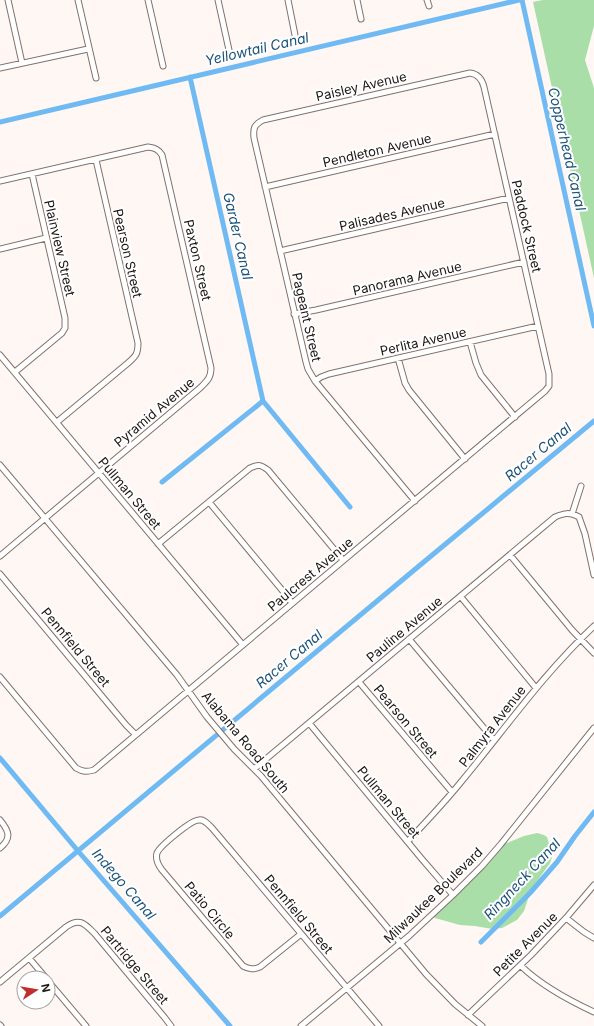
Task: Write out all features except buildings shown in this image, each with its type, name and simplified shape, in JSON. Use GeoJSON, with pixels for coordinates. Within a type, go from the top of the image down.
{"type":"FeatureCollection","features":[{"type":"Feature","properties":{"kind":"street"},"geometry":{"type":"LineString","coordinates":[[8,0],[22,63]]}},
{"type":"Feature","properties":{"kind":"street"},"geometry":{"type":"LineString","coordinates":[[78,0],[96,78]]}},
{"type":"Feature","properties":{"kind":"street"},"geometry":{"type":"LineString","coordinates":[[148,0],[163,66]]}},
{"type":"Feature","properties":{"kind":"street"},"geometry":{"type":"LineString","coordinates":[[218,0],[229,50]]}},
{"type":"Feature","properties":{"kind":"street"},"geometry":{"type":"LineString","coordinates":[[288,0],[295,35]]}},
{"type":"Feature","properties":{"kind":"street"},"geometry":{"type":"LineString","coordinates":[[357,0],[361,19]]}},
{"type":"Feature","properties":{"kind":"street"},"geometry":{"type":"LineString","coordinates":[[427,0],[428,6]]}},
{"type":"Feature","properties":{"kind":"street"},"geometry":{"type":"LineString","coordinates":[[0,68],[88,48]]}},
{"type":"Feature","properties":{"kind":"street","name":"Paisley Avenue"},"geometry":{"type":"LineString","coordinates":[[254,127],[263,120],[464,74],[475,74]]}},
{"type":"Feature","properties":{"kind":"street","name":"Paddock Street"},"geometry":{"type":"LineString","coordinates":[[475,74],[482,81],[549,374],[549,386]]}},
{"type":"Feature","properties":{"kind":"street","name":"Pageant Street"},"geometry":{"type":"LineString","coordinates":[[254,127],[254,138],[308,369],[315,381],[415,501]]}},
{"type":"Feature","properties":{"kind":"street","name":"Pendleton Avenue"},"geometry":{"type":"LineString","coordinates":[[265,187],[494,134]]}},
{"type":"Feature","properties":{"kind":"street","name":"Paxton Street"},"geometry":{"type":"LineString","coordinates":[[96,160],[148,148],[159,150],[162,155],[209,358],[211,376]]}},
{"type":"Feature","properties":{"kind":"street"},"geometry":{"type":"LineString","coordinates":[[0,182],[96,160]]}},
{"type":"Feature","properties":{"kind":"street","name":"Pearson Street"},"geometry":{"type":"LineString","coordinates":[[57,422],[128,363],[138,351],[138,342],[96,160]]}},
{"type":"Feature","properties":{"kind":"street","name":"Plainview Street"},"geometry":{"type":"LineString","coordinates":[[15,372],[62,333],[65,328],[65,318],[32,174]]}},
{"type":"Feature","properties":{"kind":"street","name":"Palisades Avenue"},"geometry":{"type":"LineString","coordinates":[[280,251],[509,198]]}},
{"type":"Feature","properties":{"kind":"street"},"geometry":{"type":"LineString","coordinates":[[0,249],[46,238]]}},
{"type":"Feature","properties":{"kind":"street","name":"Panorama Avenue"},"geometry":{"type":"LineString","coordinates":[[294,314],[524,262]]}},
{"type":"Feature","properties":{"kind":"street","name":"Perlita Avenue"},"geometry":{"type":"LineString","coordinates":[[315,381],[329,374],[538,326]]}},
{"type":"Feature","properties":{"kind":"street"},"geometry":{"type":"LineString","coordinates":[[470,342],[476,364],[481,375],[515,417]]}},
{"type":"Feature","properties":{"kind":"street","name":"Pullman Street"},"geometry":{"type":"LineString","coordinates":[[0,355],[243,645]]}},
{"type":"Feature","properties":{"kind":"street"},"geometry":{"type":"LineString","coordinates":[[398,358],[405,383],[409,390],[465,459]]}},
{"type":"Feature","properties":{"kind":"street","name":"Pyramid Avenue"},"geometry":{"type":"LineString","coordinates":[[0,556],[200,388],[211,376]]}},
{"type":"Feature","properties":{"kind":"street","name":"Paulcrest Avenue"},"geometry":{"type":"LineString","coordinates":[[0,676],[76,768],[88,772],[94,770],[135,734],[515,417],[549,386]]}},
{"type":"Feature","properties":{"kind":"street","name":"Alabama Road South"},"geometry":{"type":"LineString","coordinates":[[0,465],[177,675],[213,724],[234,749],[254,769],[400,943],[438,987],[482,1026]]}},
{"type":"Feature","properties":{"kind":"street"},"geometry":{"type":"LineString","coordinates":[[158,544],[250,468],[256,465],[261,465],[268,470],[343,560]]}},
{"type":"Feature","properties":{"kind":"street"},"geometry":{"type":"LineString","coordinates":[[581,486],[572,514],[579,517],[585,534],[594,575]]}},
{"type":"Feature","properties":{"kind":"street"},"geometry":{"type":"LineString","coordinates":[[209,502],[292,603]]}},
{"type":"Feature","properties":{"kind":"street","name":"Pauline Avenue"},"geometry":{"type":"LineString","coordinates":[[254,769],[556,517],[563,514],[572,514]]}},
{"type":"Feature","properties":{"kind":"street"},"geometry":{"type":"LineString","coordinates":[[510,555],[580,639],[594,653]]}},
{"type":"Feature","properties":{"kind":"street","name":"Pennfield Street"},"geometry":{"type":"LineString","coordinates":[[0,574],[135,734]]}},
{"type":"Feature","properties":{"kind":"street"},"geometry":{"type":"LineString","coordinates":[[461,597],[536,688]]}},
{"type":"Feature","properties":{"kind":"street","name":"Palmyra Avenue"},"geometry":{"type":"LineString","coordinates":[[408,841],[452,792],[536,688],[580,639],[594,626]]}},
{"type":"Feature","properties":{"kind":"street"},"geometry":{"type":"LineString","coordinates":[[409,639],[494,740]]}},
{"type":"Feature","properties":{"kind":"street","name":"Pearson Street"},"geometry":{"type":"LineString","coordinates":[[359,682],[452,792]]}},
{"type":"Feature","properties":{"kind":"street","name":"Pullman Street"},"geometry":{"type":"LineString","coordinates":[[309,723],[453,895]]}},
{"type":"Feature","properties":{"kind":"street","name":"Milwaukee Boulevard"},"geometry":{"type":"LineString","coordinates":[[301,1026],[409,936],[482,866],[594,728]]}},
{"type":"Feature","properties":{"kind":"street"},"geometry":{"type":"LineString","coordinates":[[0,820],[7,830],[8,836],[6,842],[0,848]]}},
{"type":"Feature","properties":{"kind":"street","name":"Pennfield Street"},"geometry":{"type":"LineString","coordinates":[[199,820],[204,820],[212,828],[379,1026]]}},
{"type":"Feature","properties":{"kind":"street","name":"Patio Circle"},"geometry":{"type":"LineString","coordinates":[[199,820],[186,825],[161,848],[156,859],[162,870],[243,966],[254,970],[260,967],[301,934]]}},
{"type":"Feature","properties":{"kind":"street","name":"Petite Avenue"},"geometry":{"type":"LineString","coordinates":[[468,1015],[521,966],[566,918],[594,885]]}},
{"type":"Feature","properties":{"kind":"street"},"geometry":{"type":"LineString","coordinates":[[566,918],[594,938]]}},
{"type":"Feature","properties":{"kind":"street","name":"Partridge Street"},"geometry":{"type":"LineString","coordinates":[[29,958],[71,923],[81,922],[86,924],[171,1026]]}},
{"type":"Feature","properties":{"kind":"street"},"geometry":{"type":"LineString","coordinates":[[0,982],[29,958],[39,970]]}},
{"type":"Feature","properties":{"kind":"street"},"geometry":{"type":"LineString","coordinates":[[521,966],[551,989],[594,1012]]}},
{"type":"Feature","properties":{"kind":"street"},"geometry":{"type":"LineString","coordinates":[[56,990],[86,1026]]}},
{"type":"Feature","properties":{"kind":"green space"},"geometry":{"type":"Polygon","coordinates":[[[543,0],[594,0],[594,26],[585,60],[594,88],[594,278],[533,2],[543,0]]]}},
{"type":"Feature","properties":{"kind":"green space"},"geometry":{"type":"Polygon","coordinates":[[[537,833],[547,837],[552,857],[550,863],[529,896],[524,911],[517,920],[502,928],[492,929],[460,925],[435,918],[432,915],[502,845],[524,836],[537,833]]]}},
{"type":"Feature","properties":{"kind":"waterway","name":"Yellowtail Canal"},"geometry":{"type":"LineString","coordinates":[[0,122],[519,0]]}},
{"type":"Feature","properties":{"kind":"waterway","name":"Copperhead Canal"},"geometry":{"type":"LineString","coordinates":[[522,0],[594,326]]}},
{"type":"Feature","properties":{"kind":"waterway","name":"Garder Canal"},"geometry":{"type":"LineString","coordinates":[[190,77],[263,401],[350,507]]}},
{"type":"Feature","properties":{"kind":"waterway","name":"Garder Canal"},"geometry":{"type":"LineString","coordinates":[[162,482],[263,401]]}},
{"type":"Feature","properties":{"kind":"waterway","name":"Racer Canal"},"geometry":{"type":"LineString","coordinates":[[0,916],[594,421]]}},
{"type":"Feature","properties":{"kind":"waterway","name":"Indego Canal"},"geometry":{"type":"LineString","coordinates":[[0,758],[78,851],[230,1026]]}},
{"type":"Feature","properties":{"kind":"waterway","name":"Ringneck Canal"},"geometry":{"type":"LineString","coordinates":[[481,942],[530,893],[557,862],[594,812]]}}]}
